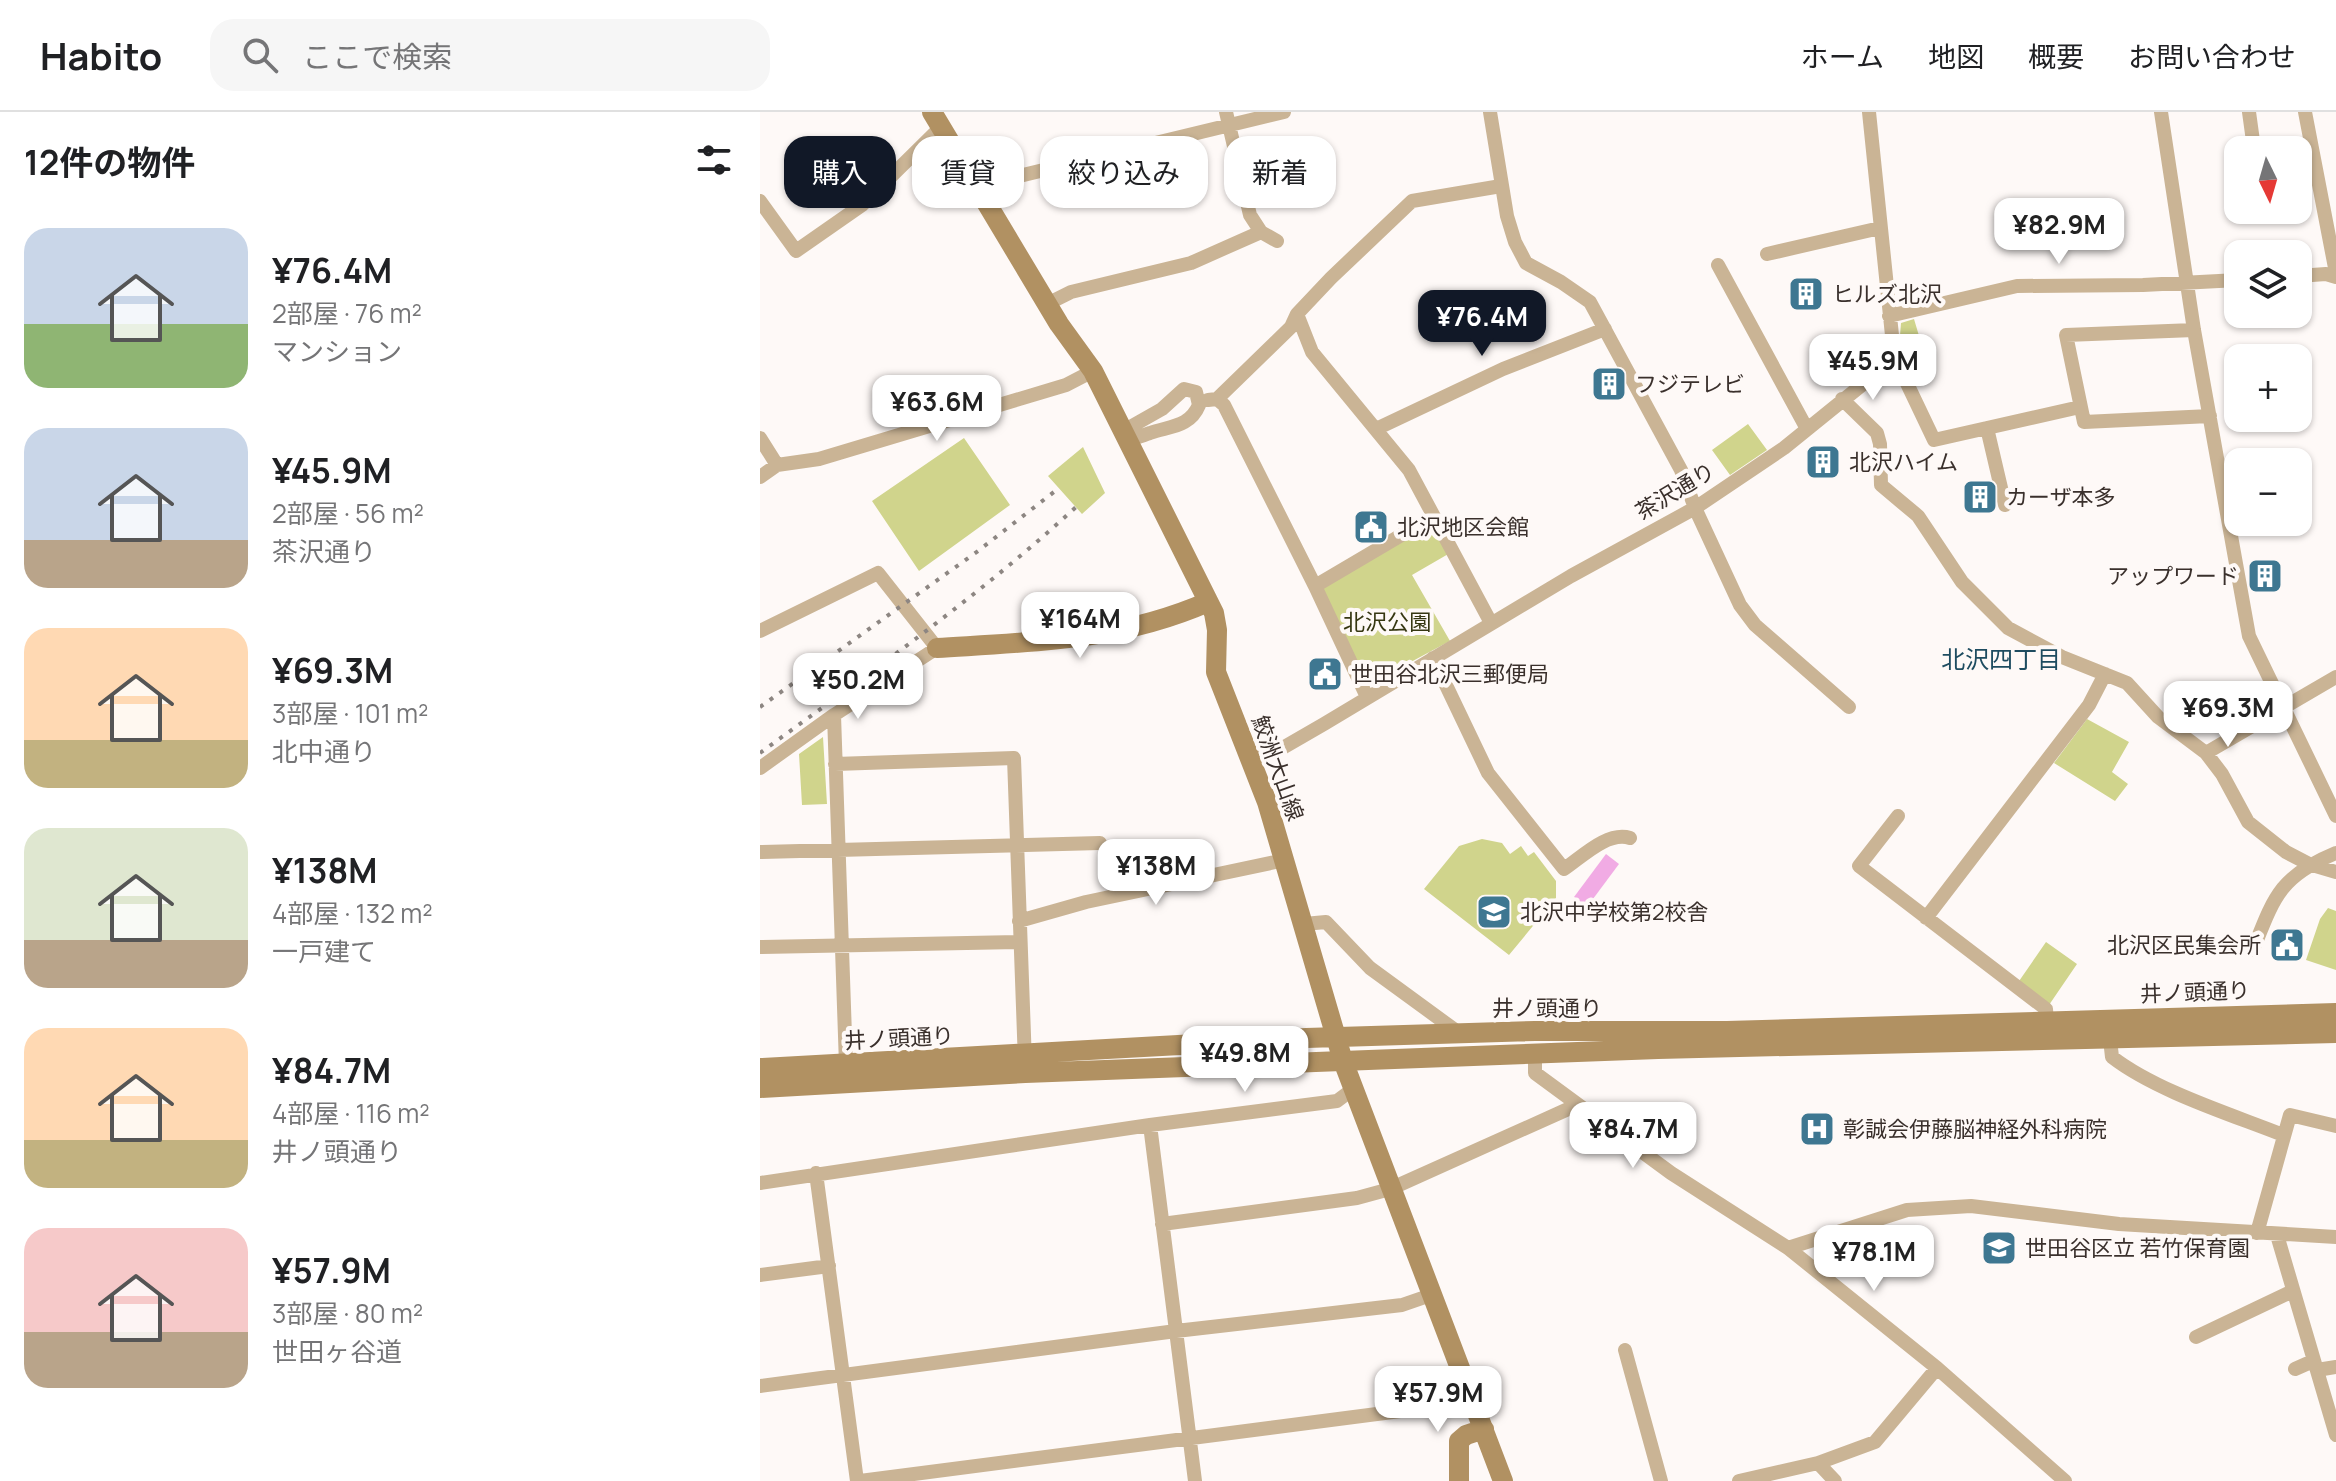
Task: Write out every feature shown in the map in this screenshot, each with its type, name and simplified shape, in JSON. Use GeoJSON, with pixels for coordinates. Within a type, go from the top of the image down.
{"type":"FeatureCollection","features":[{"type":"Feature","properties":{"kind":"main road","name":"鮫洲大山線"},"geometry":{"type":"LineString","coordinates":[[990,208],[1047,304],[1093,371],[1216,620],[1216,672],[1267,802],[1343,1061],[1503,1481]]}},
{"type":"Feature","properties":{"kind":"main road"},"geometry":{"type":"LineString","coordinates":[[937,648],[1085,637],[1156,623],[1208,602]]}},
{"type":"Feature","properties":{"kind":"main road","name":"井ノ頭通り"},"geometry":{"type":"LineString","coordinates":[[760,1088],[1336,1038],[1459,1033],[1727,1031],[2336,1013]]}},
{"type":"Feature","properties":{"kind":"main road","name":"井ノ頭通り"},"geometry":{"type":"LineString","coordinates":[[760,1068],[1343,1061],[2336,1033]]}},
{"type":"Feature","properties":{"kind":"main road"},"geometry":{"type":"LineString","coordinates":[[1459,1481],[1459,1441],[1484,1429]]}},
{"type":"Feature","properties":{"kind":"street"},"geometry":{"type":"LineString","coordinates":[[1024,174],[1228,118],[1284,112]]}},
{"type":"Feature","properties":{"kind":"street"},"geometry":{"type":"LineString","coordinates":[[1490,112],[1501,186],[1515,242],[1526,263],[1590,302],[1681,470],[1740,605],[1755,625],[1849,707]]}},
{"type":"Feature","properties":{"kind":"street"},"geometry":{"type":"LineString","coordinates":[[1869,112],[1893,354],[1934,440],[2080,407]]}},
{"type":"Feature","properties":{"kind":"street"},"geometry":{"type":"LineString","coordinates":[[2161,112],[2194,330],[2249,636],[2336,816]]}},
{"type":"Feature","properties":{"kind":"street"},"geometry":{"type":"LineString","coordinates":[[2249,112],[2252,136]]}},
{"type":"Feature","properties":{"kind":"street"},"geometry":{"type":"LineString","coordinates":[[2305,112],[2336,275],[2312,275]]}},
{"type":"Feature","properties":{"kind":"street"},"geometry":{"type":"LineString","coordinates":[[1228,118],[1250,215],[1261,232],[1277,241]]}},
{"type":"Feature","properties":{"kind":"street"},"geometry":{"type":"LineString","coordinates":[[760,201],[796,251],[862,205],[936,120]]}},
{"type":"Feature","properties":{"kind":"street"},"geometry":{"type":"LineString","coordinates":[[1199,401],[1217,399],[1291,327],[1297,314],[1331,278],[1412,201],[1501,186]]}},
{"type":"Feature","properties":{"kind":"street"},"geometry":{"type":"LineString","coordinates":[[1767,254],[1880,228]]}},
{"type":"Feature","properties":{"kind":"street"},"geometry":{"type":"LineString","coordinates":[[1047,304],[1071,292],[1191,263],[1261,232]]}},
{"type":"Feature","properties":{"kind":"street"},"geometry":{"type":"LineString","coordinates":[[1718,265],[1807,429]]}},
{"type":"Feature","properties":{"kind":"street"},"geometry":{"type":"LineString","coordinates":[[1889,316],[2017,286],[2224,281]]}},
{"type":"Feature","properties":{"kind":"street"},"geometry":{"type":"LineString","coordinates":[[1297,314],[1312,352],[1409,470],[1491,623]]}},
{"type":"Feature","properties":{"kind":"street"},"geometry":{"type":"LineString","coordinates":[[1376,429],[1503,369],[1605,329]]}},
{"type":"Feature","properties":{"kind":"street"},"geometry":{"type":"LineString","coordinates":[[2194,330],[2066,335],[2084,422],[2210,416]]}},
{"type":"Feature","properties":{"kind":"street","name":"茶沢通り"},"geometry":{"type":"LineString","coordinates":[[1250,760],[1279,750],[1491,623],[1695,508],[1784,448],[1881,370],[1893,354]]}},
{"type":"Feature","properties":{"kind":"street"},"geometry":{"type":"LineString","coordinates":[[760,477],[777,465],[819,459],[1066,385],[1093,371]]}},
{"type":"Feature","properties":{"kind":"street"},"geometry":{"type":"LineString","coordinates":[[1184,389],[1192,390],[1199,401],[1196,412],[1184,423],[1138,439],[1125,437],[1132,426],[1162,409],[1184,389]]}},
{"type":"Feature","properties":{"kind":"street"},"geometry":{"type":"LineString","coordinates":[[1217,399],[1224,405],[1367,697]]}},
{"type":"Feature","properties":{"kind":"street"},"geometry":{"type":"LineString","coordinates":[[1842,399],[1877,433],[1881,485],[1918,516],[1962,582],[2008,628],[2062,657],[2127,683],[2158,717],[2206,753],[2222,774],[2248,822],[2286,852],[2309,864],[2336,872]]}},
{"type":"Feature","properties":{"kind":"street"},"geometry":{"type":"LineString","coordinates":[[1162,409],[1165,420],[1173,428]]}},
{"type":"Feature","properties":{"kind":"street"},"geometry":{"type":"LineString","coordinates":[[1987,428],[2005,505]]}},
{"type":"Feature","properties":{"kind":"street"},"geometry":{"type":"LineString","coordinates":[[760,438],[777,465]]}},
{"type":"Feature","properties":{"kind":"street"},"geometry":{"type":"LineString","coordinates":[[1315,586],[1432,517]]}},
{"type":"Feature","properties":{"kind":"street"},"geometry":{"type":"LineString","coordinates":[[760,631],[878,573],[937,648],[760,768]]}},
{"type":"Feature","properties":{"kind":"street"},"geometry":{"type":"LineString","coordinates":[[1433,658],[1488,773],[1564,869],[1609,839],[1616,836],[1630,838]]}},
{"type":"Feature","properties":{"kind":"street"},"geometry":{"type":"LineString","coordinates":[[1926,918],[2089,705],[2101,672]]}},
{"type":"Feature","properties":{"kind":"street"},"geometry":{"type":"LineString","coordinates":[[2206,753],[2336,677]]}},
{"type":"Feature","properties":{"kind":"street"},"geometry":{"type":"LineString","coordinates":[[834,715],[846,1065]]}},
{"type":"Feature","properties":{"kind":"street"},"geometry":{"type":"LineString","coordinates":[[835,764],[1014,758],[1025,1064]]}},
{"type":"Feature","properties":{"kind":"street"},"geometry":{"type":"LineString","coordinates":[[1898,816],[1859,866],[2046,1009],[2047,1021]]}},
{"type":"Feature","properties":{"kind":"street"},"geometry":{"type":"LineString","coordinates":[[760,852],[1100,843]]}},
{"type":"Feature","properties":{"kind":"street"},"geometry":{"type":"LineString","coordinates":[[2253,950],[2271,905],[2292,875],[2336,853]]}},
{"type":"Feature","properties":{"kind":"street"},"geometry":{"type":"LineString","coordinates":[[1019,921],[1086,902],[1285,860]]}},
{"type":"Feature","properties":{"kind":"street"},"geometry":{"type":"LineString","coordinates":[[1304,924],[1326,922],[1370,968],[1459,1033]]}},
{"type":"Feature","properties":{"kind":"street"},"geometry":{"type":"LineString","coordinates":[[760,947],[1020,942]]}},
{"type":"Feature","properties":{"kind":"street"},"geometry":{"type":"LineString","coordinates":[[2110,1039],[2112,1057],[2121,1064],[2163,1086],[2283,1135]]}},
{"type":"Feature","properties":{"kind":"street"},"geometry":{"type":"LineString","coordinates":[[1535,1055],[1535,1073],[1692,1187],[1788,1248],[1937,1368],[2065,1481]]}},
{"type":"Feature","properties":{"kind":"street"},"geometry":{"type":"LineString","coordinates":[[760,1183],[1150,1125],[1337,1101],[1353,1089]]}},
{"type":"Feature","properties":{"kind":"street"},"geometry":{"type":"LineString","coordinates":[[1162,1224],[1357,1198],[1390,1189],[1577,1105]]}},
{"type":"Feature","properties":{"kind":"street"},"geometry":{"type":"LineString","coordinates":[[2257,1233],[2290,1115],[2336,1126]]}},
{"type":"Feature","properties":{"kind":"street"},"geometry":{"type":"LineString","coordinates":[[1150,1125],[1195,1481]]}},
{"type":"Feature","properties":{"kind":"street"},"geometry":{"type":"LineString","coordinates":[[816,1173],[858,1481],[1454,1404],[1471,1397]]}},
{"type":"Feature","properties":{"kind":"street"},"geometry":{"type":"LineString","coordinates":[[1788,1248],[1907,1210],[1971,1206],[2119,1224],[2336,1237]]}},
{"type":"Feature","properties":{"kind":"street"},"geometry":{"type":"LineString","coordinates":[[2277,1235],[2336,1435]]}},
{"type":"Feature","properties":{"kind":"street"},"geometry":{"type":"LineString","coordinates":[[760,1275],[829,1266]]}},
{"type":"Feature","properties":{"kind":"street"},"geometry":{"type":"LineString","coordinates":[[2196,1337],[2293,1291]]}},
{"type":"Feature","properties":{"kind":"street"},"geometry":{"type":"LineString","coordinates":[[760,1386],[1176,1331],[1402,1305],[1431,1295]]}},
{"type":"Feature","properties":{"kind":"street"},"geometry":{"type":"LineString","coordinates":[[1625,1350],[1661,1481]]}},
{"type":"Feature","properties":{"kind":"street"},"geometry":{"type":"LineString","coordinates":[[2295,1369],[2336,1367]]}},
{"type":"Feature","properties":{"kind":"street"},"geometry":{"type":"LineString","coordinates":[[1739,1481],[1818,1463],[1875,1442],[1937,1368]]}},
{"type":"Feature","properties":{"kind":"street"},"geometry":{"type":"LineString","coordinates":[[1818,1463],[1835,1481]]}},
{"type":"Feature","properties":{"kind":"green space"},"geometry":{"type":"Polygon","coordinates":[[[1914,319],[1925,356],[1909,360],[1900,336],[1901,323],[1914,319]]]}},
{"type":"Feature","properties":{"kind":"green space"},"geometry":{"type":"Polygon","coordinates":[[[1748,424],[1767,450],[1730,475],[1712,450],[1748,424]]]}},
{"type":"Feature","properties":{"kind":"green space"},"geometry":{"type":"Polygon","coordinates":[[[964,438],[1010,505],[919,571],[872,501],[964,438]]]}},
{"type":"Feature","properties":{"kind":"green space"},"geometry":{"type":"Polygon","coordinates":[[[1083,447],[1105,493],[1082,514],[1048,476],[1083,447]]]}},
{"type":"Feature","properties":{"kind":"green space","name":"北沢公園"},"geometry":{"type":"Polygon","coordinates":[[[1427,527],[1433,527],[1450,553],[1412,575],[1450,641],[1368,685],[1321,593],[1323,586],[1427,527]]]}},
{"type":"Feature","properties":{"kind":"green space"},"geometry":{"type":"Polygon","coordinates":[[[2087,719],[2129,742],[2112,772],[2128,784],[2115,801],[2054,763],[2087,719]]]}},
{"type":"Feature","properties":{"kind":"green space"},"geometry":{"type":"Polygon","coordinates":[[[823,737],[827,804],[802,805],[799,754],[823,737]]]}},
{"type":"Feature","properties":{"kind":"green space"},"geometry":{"type":"Polygon","coordinates":[[[1482,839],[1502,843],[1510,854],[1521,846],[1528,856],[1534,852],[1556,881],[1556,898],[1509,955],[1424,889],[1459,846],[1482,839]]]}},
{"type":"Feature","properties":{"kind":"green space"},"geometry":{"type":"Polygon","coordinates":[[[2328,908],[2336,911],[2336,970],[2306,960],[2320,919],[2328,908]]]}},
{"type":"Feature","properties":{"kind":"green space"},"geometry":{"type":"Polygon","coordinates":[[[2046,942],[2077,964],[2049,1005],[2017,984],[2046,942]]]}},
{"type":"Feature","properties":{"kind":"shaded area"},"geometry":{"type":"Polygon","coordinates":[[[1606,854],[1619,864],[1587,907],[1574,897],[1606,854]]]}},
{"type":"Feature","properties":{"kind":"railway"},"geometry":{"type":"LineString","coordinates":[[760,707],[978,551],[1059,488]]}},
{"type":"Feature","properties":{"kind":"railway"},"geometry":{"type":"LineString","coordinates":[[760,753],[961,604],[1076,507]]}},
{"type":"Feature","properties":{"kind":"place","name":"ヒルズ北沢"},"geometry":{"type":"Point","coordinates":[1806,294]}},
{"type":"Feature","properties":{"kind":"place","name":"フジテレビ"},"geometry":{"type":"Point","coordinates":[1609,384]}},
{"type":"Feature","properties":{"kind":"place","name":"北沢ハイム"},"geometry":{"type":"Point","coordinates":[1823,462]}},
{"type":"Feature","properties":{"kind":"place","name":"カーザ本多"},"geometry":{"type":"Point","coordinates":[1980,497]}},
{"type":"Feature","properties":{"kind":"place","name":"北沢地区会館"},"geometry":{"type":"Point","coordinates":[1371,527]}},
{"type":"Feature","properties":{"kind":"place","name":"アップワード"},"geometry":{"type":"Point","coordinates":[2265,576]}},
{"type":"Feature","properties":{"kind":"place","name":"世田谷北沢三郵便局"},"geometry":{"type":"Point","coordinates":[1325,674]}},
{"type":"Feature","properties":{"kind":"place","name":"北沢中学校第2校舎"},"geometry":{"type":"Point","coordinates":[1494,912]}},
{"type":"Feature","properties":{"kind":"place","name":"北沢区民集会所"},"geometry":{"type":"Point","coordinates":[2287,945]}},
{"type":"Feature","properties":{"kind":"place","name":"彰誠会伊藤脳神経外科病院"},"geometry":{"type":"Point","coordinates":[1817,1129]}},
{"type":"Feature","properties":{"kind":"place","name":"世田谷区立 若竹保育園"},"geometry":{"type":"Point","coordinates":[1999,1248]}},
{"type":"Feature","properties":{"kind":"district","name":"北沢四丁目"},"geometry":{"type":"Point","coordinates":[2001,658]}}]}
